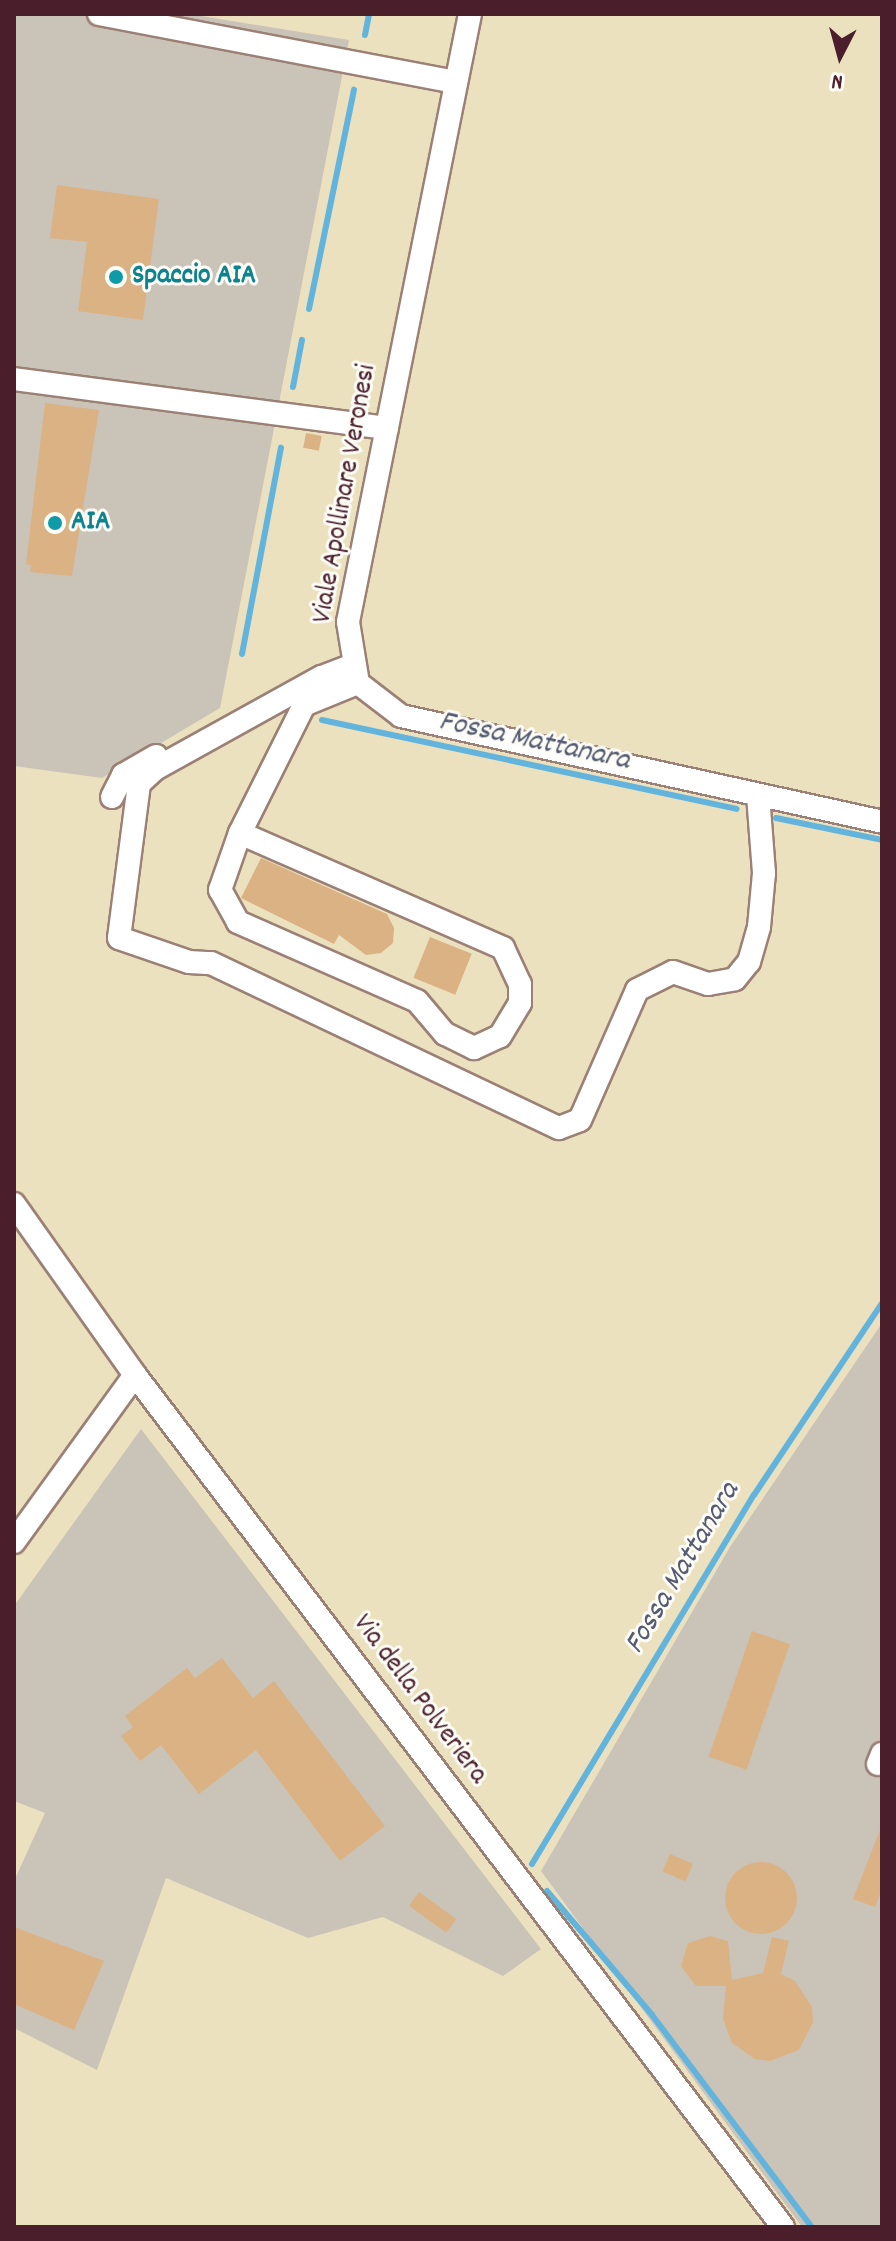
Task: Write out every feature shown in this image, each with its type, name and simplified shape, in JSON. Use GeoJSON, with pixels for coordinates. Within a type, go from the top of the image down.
{"type":"FeatureCollection","features":[{"type":"Feature","properties":{"kind":"street"},"geometry":{"type":"LineString","coordinates":[[99,14],[456,82]]}},
{"type":"Feature","properties":{"kind":"street","name":"Viale Apollinare Veronesi"},"geometry":{"type":"LineString","coordinates":[[355,674],[348,622],[470,14]]}},
{"type":"Feature","properties":{"kind":"street"},"geometry":{"type":"LineString","coordinates":[[14,379],[387,428]]}},
{"type":"Feature","properties":{"kind":"street"},"geometry":{"type":"LineString","coordinates":[[240,833],[503,948],[520,993],[500,1036],[474,1048],[445,1034],[417,1001],[238,922],[220,890],[240,833],[304,705],[355,674]]}},
{"type":"Feature","properties":{"kind":"street"},"geometry":{"type":"LineString","coordinates":[[112,797],[123,775],[295,677],[355,674],[401,716],[882,822]]}},
{"type":"Feature","properties":{"kind":"street"},"geometry":{"type":"LineString","coordinates":[[321,677],[155,769],[139,784],[119,938],[189,962],[211,963],[559,1128],[580,1120],[637,990],[673,972],[708,984],[735,979],[749,962],[759,927],[764,873],[758,795]]}},
{"type":"Feature","properties":{"kind":"street","name":"Via della Polveriera"},"geometry":{"type":"LineString","coordinates":[[14,1204],[135,1375],[783,2227]]}},
{"type":"Feature","properties":{"kind":"street"},"geometry":{"type":"LineString","coordinates":[[14,1542],[135,1375]]}},
{"type":"Feature","properties":{"kind":"shaded area","name":"AIA"},"geometry":{"type":"Polygon","coordinates":[[[14,14],[189,14],[349,40],[220,708],[102,778],[14,766],[14,14]]]}},
{"type":"Feature","properties":{"kind":"shaded area"},"geometry":{"type":"Polygon","coordinates":[[[882,1323],[882,2227],[802,2227],[541,1871],[730,1547],[882,1323]]]}},
{"type":"Feature","properties":{"kind":"shaded area"},"geometry":{"type":"Polygon","coordinates":[[[141,1429],[541,1949],[503,1976],[383,1917],[308,1938],[166,1878],[97,2070],[14,2028],[14,1881],[45,1813],[14,1801],[14,1606],[141,1429]]]}},
{"type":"Feature","properties":{"kind":"building","name":"Spaccio AIA"},"geometry":{"type":"Polygon","coordinates":[[[57,185],[159,199],[143,320],[78,311],[87,242],[50,238],[57,185]]]}},
{"type":"Feature","properties":{"kind":"building","name":"AIA"},"geometry":{"type":"Polygon","coordinates":[[[45,403],[99,410],[72,576],[30,572],[31,565],[26,564],[45,403]]]}},
{"type":"Feature","properties":{"kind":"building"},"geometry":{"type":"Polygon","coordinates":[[[306,433],[322,436],[319,451],[303,448],[306,433]]]}},
{"type":"Feature","properties":{"kind":"building"},"geometry":{"type":"Polygon","coordinates":[[[261,858],[387,914],[394,928],[393,943],[381,953],[366,955],[339,935],[334,944],[241,898],[261,858]]]}},
{"type":"Feature","properties":{"kind":"building"},"geometry":{"type":"Polygon","coordinates":[[[430,937],[472,954],[455,995],[414,978],[430,937]]]}},
{"type":"Feature","properties":{"kind":"building"},"geometry":{"type":"Polygon","coordinates":[[[752,1631],[790,1644],[747,1770],[709,1757],[752,1631]]]}},
{"type":"Feature","properties":{"kind":"building"},"geometry":{"type":"Polygon","coordinates":[[[222,1658],[253,1698],[274,1681],[385,1826],[340,1861],[256,1750],[199,1794],[161,1745],[140,1761],[121,1736],[133,1727],[125,1716],[187,1668],[195,1678],[222,1658]]]}},
{"type":"Feature","properties":{"kind":"building"},"geometry":{"type":"Polygon","coordinates":[[[882,1825],[882,1889],[875,1907],[853,1899],[882,1825]]]}},
{"type":"Feature","properties":{"kind":"building"},"geometry":{"type":"Polygon","coordinates":[[[670,1854],[693,1864],[686,1881],[663,1871],[670,1854]]]}},
{"type":"Feature","properties":{"kind":"building"},"geometry":{"type":"Polygon","coordinates":[[[761,1862],[781,1868],[791,1878],[797,1898],[791,1918],[781,1928],[761,1934],[741,1928],[731,1918],[725,1898],[731,1878],[741,1868],[761,1862]]]}},
{"type":"Feature","properties":{"kind":"building"},"geometry":{"type":"Polygon","coordinates":[[[419,1892],[456,1919],[446,1933],[409,1906],[419,1892]]]}},
{"type":"Feature","properties":{"kind":"building"},"geometry":{"type":"Polygon","coordinates":[[[14,1927],[104,1961],[74,2030],[14,2004],[14,1927]]]}},
{"type":"Feature","properties":{"kind":"building"},"geometry":{"type":"Polygon","coordinates":[[[710,1936],[728,1941],[732,1980],[763,1973],[772,1937],[789,1941],[781,1974],[795,1981],[812,2007],[813,2022],[799,2050],[770,2061],[755,2059],[732,2043],[723,2019],[726,1986],[696,1986],[681,1966],[688,1943],[710,1936]]]}},
{"type":"Feature","properties":{"kind":"waterway","name":"Fossa Mattanara"},"geometry":{"type":"LineString","coordinates":[[365,35],[369,14]]}},
{"type":"Feature","properties":{"kind":"waterway","name":"Fossa Mattanara"},"geometry":{"type":"LineString","coordinates":[[309,309],[354,90]]}},
{"type":"Feature","properties":{"kind":"waterway","name":"Fossa Mattanara"},"geometry":{"type":"LineString","coordinates":[[293,387],[302,340]]}},
{"type":"Feature","properties":{"kind":"waterway","name":"Fossa Mattanara"},"geometry":{"type":"LineString","coordinates":[[242,654],[281,448]]}},
{"type":"Feature","properties":{"kind":"waterway","name":"Fossa Mattanara"},"geometry":{"type":"LineString","coordinates":[[322,720],[737,809]]}},
{"type":"Feature","properties":{"kind":"waterway","name":"Fossa Mattanara"},"geometry":{"type":"LineString","coordinates":[[776,818],[882,840]]}},
{"type":"Feature","properties":{"kind":"waterway","name":"Fossa Mattanara"},"geometry":{"type":"LineString","coordinates":[[532,1864],[754,1495],[882,1303]]}},
{"type":"Feature","properties":{"kind":"waterway","name":"Fossa Mattanara"},"geometry":{"type":"LineString","coordinates":[[547,1891],[652,2015],[812,2227]]}},
{"type":"Feature","properties":{"kind":"place","name":"Spaccio AIA"},"geometry":{"type":"Point","coordinates":[116,277]}},
{"type":"Feature","properties":{"kind":"place","name":"AIA"},"geometry":{"type":"Point","coordinates":[55,523]}}]}
